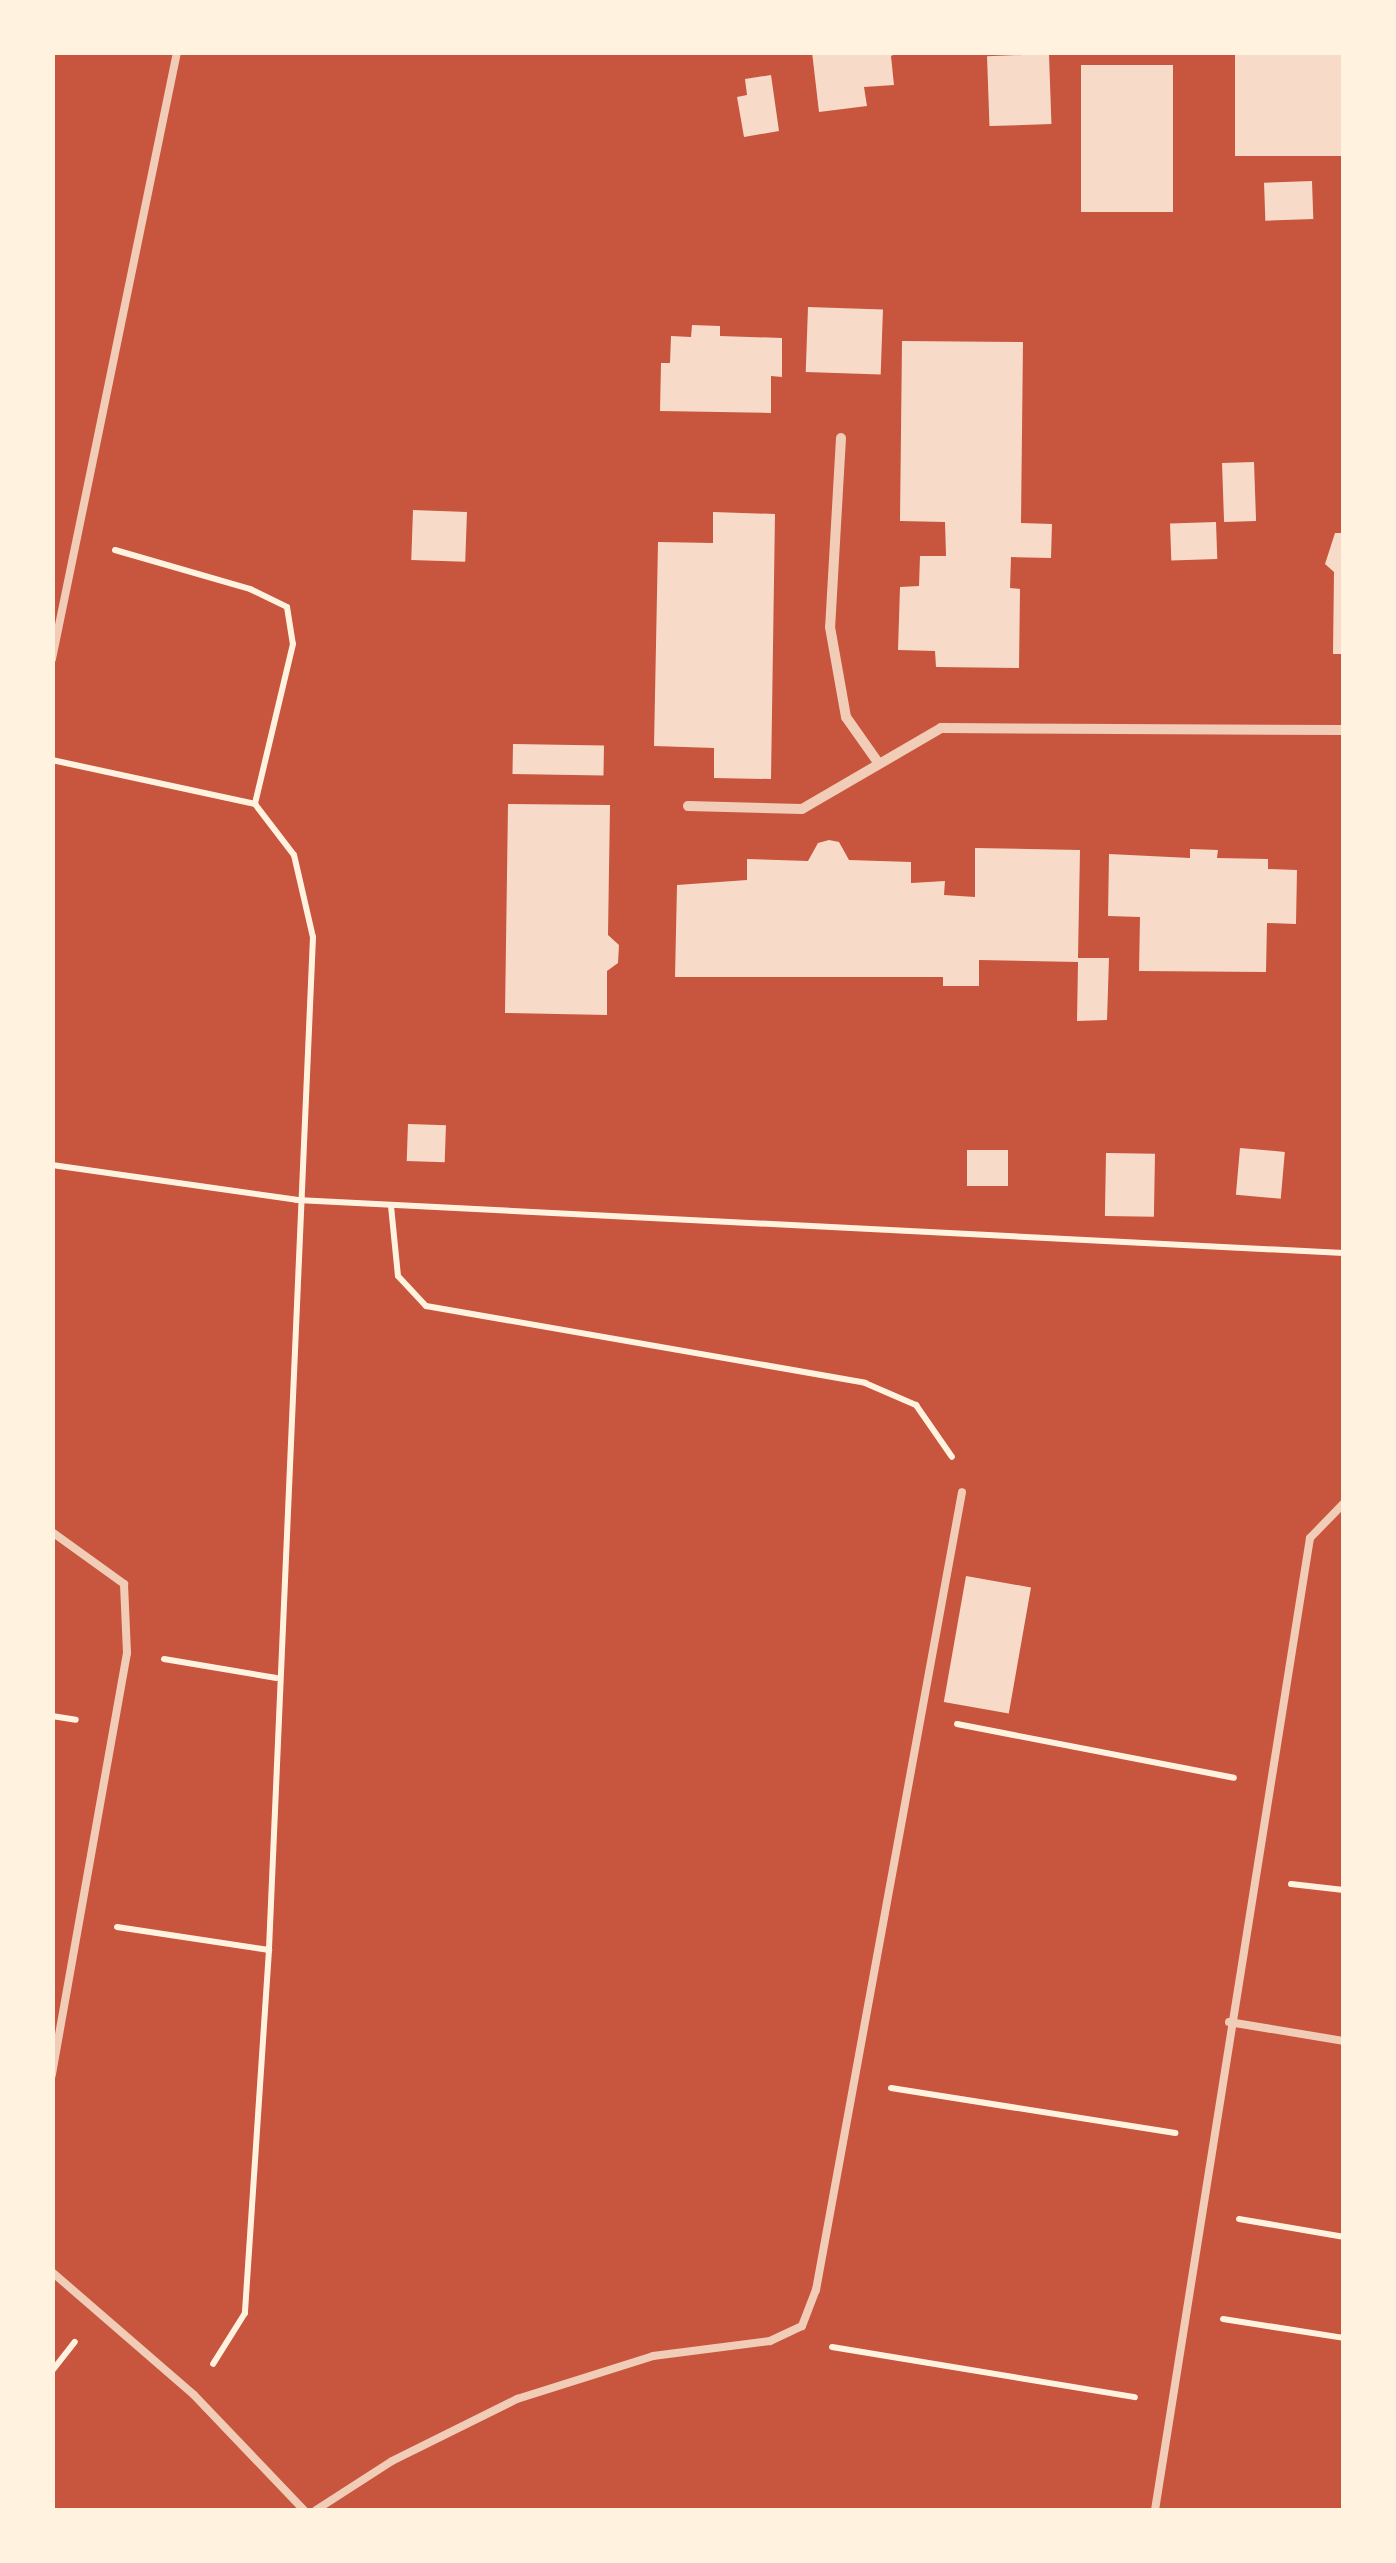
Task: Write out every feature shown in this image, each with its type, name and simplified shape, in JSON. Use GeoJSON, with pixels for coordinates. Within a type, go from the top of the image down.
{"type":"FeatureCollection","features":[{"type":"Feature","properties":{"kind":"street"},"geometry":{"type":"LineString","coordinates":[[841,438],[830,627],[846,717],[877,761]]}},
{"type":"Feature","properties":{"kind":"street"},"geometry":{"type":"LineString","coordinates":[[688,806],[802,809],[877,761],[941,728],[1344,730]]}},
{"type":"Feature","properties":{"kind":"lane"},"geometry":{"type":"LineString","coordinates":[[52,659],[177,52]]}},
{"type":"Feature","properties":{"kind":"lane"},"geometry":{"type":"LineString","coordinates":[[316,2510],[392,2462],[517,2398],[653,2356],[770,2341],[802,2326],[816,2290],[917,1717],[962,1492]]}},
{"type":"Feature","properties":{"kind":"lane"},"geometry":{"type":"LineString","coordinates":[[1155,2510],[1198,2212],[1310,1538],[1344,1503]]}},
{"type":"Feature","properties":{"kind":"lane"},"geometry":{"type":"LineString","coordinates":[[52,1532],[124,1584],[126,1653],[52,2075]]}},
{"type":"Feature","properties":{"kind":"lane"},"geometry":{"type":"LineString","coordinates":[[1229,2022],[1344,2041]]}},
{"type":"Feature","properties":{"kind":"lane"},"geometry":{"type":"LineString","coordinates":[[52,2272],[194,2395],[304,2510]]}},
{"type":"Feature","properties":{"kind":"path"},"geometry":{"type":"LineString","coordinates":[[78,540],[250,589],[287,607],[294,644],[255,804]]}},
{"type":"Feature","properties":{"kind":"path"},"geometry":{"type":"LineString","coordinates":[[52,760],[255,804],[294,854],[313,937],[276,1678],[269,1950],[244,2313],[194,2395]]}},
{"type":"Feature","properties":{"kind":"path"},"geometry":{"type":"LineString","coordinates":[[52,1166],[297,1200],[1344,1254]]}},
{"type":"Feature","properties":{"kind":"path"},"geometry":{"type":"LineString","coordinates":[[391,1206],[398,1276],[426,1306],[865,1383],[916,1405],[950,1448],[962,1492]]}},
{"type":"Feature","properties":{"kind":"path"},"geometry":{"type":"LineString","coordinates":[[126,1653],[276,1678]]}},
{"type":"Feature","properties":{"kind":"path"},"geometry":{"type":"LineString","coordinates":[[917,1717],[1270,1786]]}},
{"type":"Feature","properties":{"kind":"path"},"geometry":{"type":"LineString","coordinates":[[1256,1880],[1344,1890]]}},
{"type":"Feature","properties":{"kind":"path"},"geometry":{"type":"LineString","coordinates":[[77,1921],[269,1950]]}},
{"type":"Feature","properties":{"kind":"path"},"geometry":{"type":"LineString","coordinates":[[851,2081],[1211,2139]]}},
{"type":"Feature","properties":{"kind":"path"},"geometry":{"type":"LineString","coordinates":[[1198,2212],[1344,2236]]}},
{"type":"Feature","properties":{"kind":"path"},"geometry":{"type":"LineString","coordinates":[[1182,2313],[1344,2338]]}},
{"type":"Feature","properties":{"kind":"path"},"geometry":{"type":"LineString","coordinates":[[802,2326],[826,2346],[1171,2402]]}},
{"type":"Feature","properties":{"kind":"path"},"geometry":{"type":"LineString","coordinates":[[52,2371],[63,2357]]}},
{"type":"Feature","properties":{"kind":"building"},"geometry":{"type":"Polygon","coordinates":[[[812,52],[899,52],[891,56],[894,85],[864,87],[867,106],[819,112],[812,52]]]}},
{"type":"Feature","properties":{"kind":"building"},"geometry":{"type":"Polygon","coordinates":[[[1235,52],[1344,52],[1344,156],[1235,156],[1235,52]]]}},
{"type":"Feature","properties":{"kind":"building"},"geometry":{"type":"Polygon","coordinates":[[[1049,54],[1051,124],[989,126],[987,56],[1049,54]]]}},
{"type":"Feature","properties":{"kind":"building"},"geometry":{"type":"Polygon","coordinates":[[[1081,65],[1173,65],[1173,212],[1081,212],[1081,65]]]}},
{"type":"Feature","properties":{"kind":"building"},"geometry":{"type":"Polygon","coordinates":[[[771,75],[779,131],[744,137],[737,97],[747,95],[745,79],[771,75]]]}},
{"type":"Feature","properties":{"kind":"building"},"geometry":{"type":"Polygon","coordinates":[[[1312,181],[1313,219],[1265,221],[1264,183],[1312,181]]]}},
{"type":"Feature","properties":{"kind":"building"},"geometry":{"type":"Polygon","coordinates":[[[808,307],[883,310],[881,375],[806,372],[808,307]]]}},
{"type":"Feature","properties":{"kind":"building"},"geometry":{"type":"Polygon","coordinates":[[[692,325],[720,326],[720,336],[782,338],[782,377],[771,376],[771,413],[660,411],[661,363],[670,363],[671,336],[691,337],[692,325]]]}},
{"type":"Feature","properties":{"kind":"building"},"geometry":{"type":"Polygon","coordinates":[[[902,341],[1023,342],[1021,523],[1052,524],[1051,558],[1011,557],[1010,588],[1020,589],[1019,668],[936,667],[935,651],[898,650],[900,587],[919,586],[920,556],[946,556],[945,522],[900,521],[902,341]]]}},
{"type":"Feature","properties":{"kind":"building"},"geometry":{"type":"Polygon","coordinates":[[[1254,462],[1256,521],[1224,522],[1222,463],[1254,462]]]}},
{"type":"Feature","properties":{"kind":"building"},"geometry":{"type":"Polygon","coordinates":[[[413,510],[467,512],[465,562],[411,560],[413,510]]]}},
{"type":"Feature","properties":{"kind":"building"},"geometry":{"type":"Polygon","coordinates":[[[713,512],[775,514],[771,779],[714,778],[714,748],[654,746],[658,542],[713,543],[713,512]]]}},
{"type":"Feature","properties":{"kind":"building"},"geometry":{"type":"Polygon","coordinates":[[[1216,522],[1217,559],[1171,561],[1170,524],[1216,522]]]}},
{"type":"Feature","properties":{"kind":"building"},"geometry":{"type":"Polygon","coordinates":[[[1335,533],[1344,533],[1344,654],[1333,654],[1334,572],[1325,564],[1335,533]]]}},
{"type":"Feature","properties":{"kind":"building"},"geometry":{"type":"Polygon","coordinates":[[[513,744],[604,746],[603,776],[512,774],[513,744]]]}},
{"type":"Feature","properties":{"kind":"building"},"geometry":{"type":"Polygon","coordinates":[[[508,804],[610,805],[608,935],[619,945],[618,963],[607,971],[607,1015],[505,1013],[508,804]]]}},
{"type":"Feature","properties":{"kind":"building"},"geometry":{"type":"Polygon","coordinates":[[[839,842],[849,860],[911,862],[911,883],[945,881],[944,895],[975,897],[975,848],[1080,850],[1078,958],[1109,958],[1107,1020],[1077,1021],[1078,962],[979,960],[979,986],[943,986],[943,977],[675,977],[677,885],[747,880],[747,859],[808,861],[818,843],[839,842]]]}},
{"type":"Feature","properties":{"kind":"building"},"geometry":{"type":"Polygon","coordinates":[[[1190,849],[1218,850],[1217,858],[1268,859],[1268,869],[1297,870],[1296,924],[1267,923],[1266,972],[1139,971],[1140,917],[1108,916],[1109,854],[1190,858],[1190,849]]]}},
{"type":"Feature","properties":{"kind":"building"},"geometry":{"type":"Polygon","coordinates":[[[408,1124],[446,1125],[445,1162],[407,1161],[408,1124]]]}},
{"type":"Feature","properties":{"kind":"building"},"geometry":{"type":"Polygon","coordinates":[[[1240,1148],[1285,1152],[1281,1199],[1236,1195],[1240,1148]]]}},
{"type":"Feature","properties":{"kind":"building"},"geometry":{"type":"Polygon","coordinates":[[[967,1150],[1008,1150],[1008,1186],[967,1186],[967,1150]]]}},
{"type":"Feature","properties":{"kind":"building"},"geometry":{"type":"Polygon","coordinates":[[[1106,1153],[1155,1154],[1154,1217],[1105,1216],[1106,1153]]]}},
{"type":"Feature","properties":{"kind":"building"},"geometry":{"type":"Polygon","coordinates":[[[966,1576],[1031,1587],[1009,1714],[944,1702],[966,1576]]]}}]}
